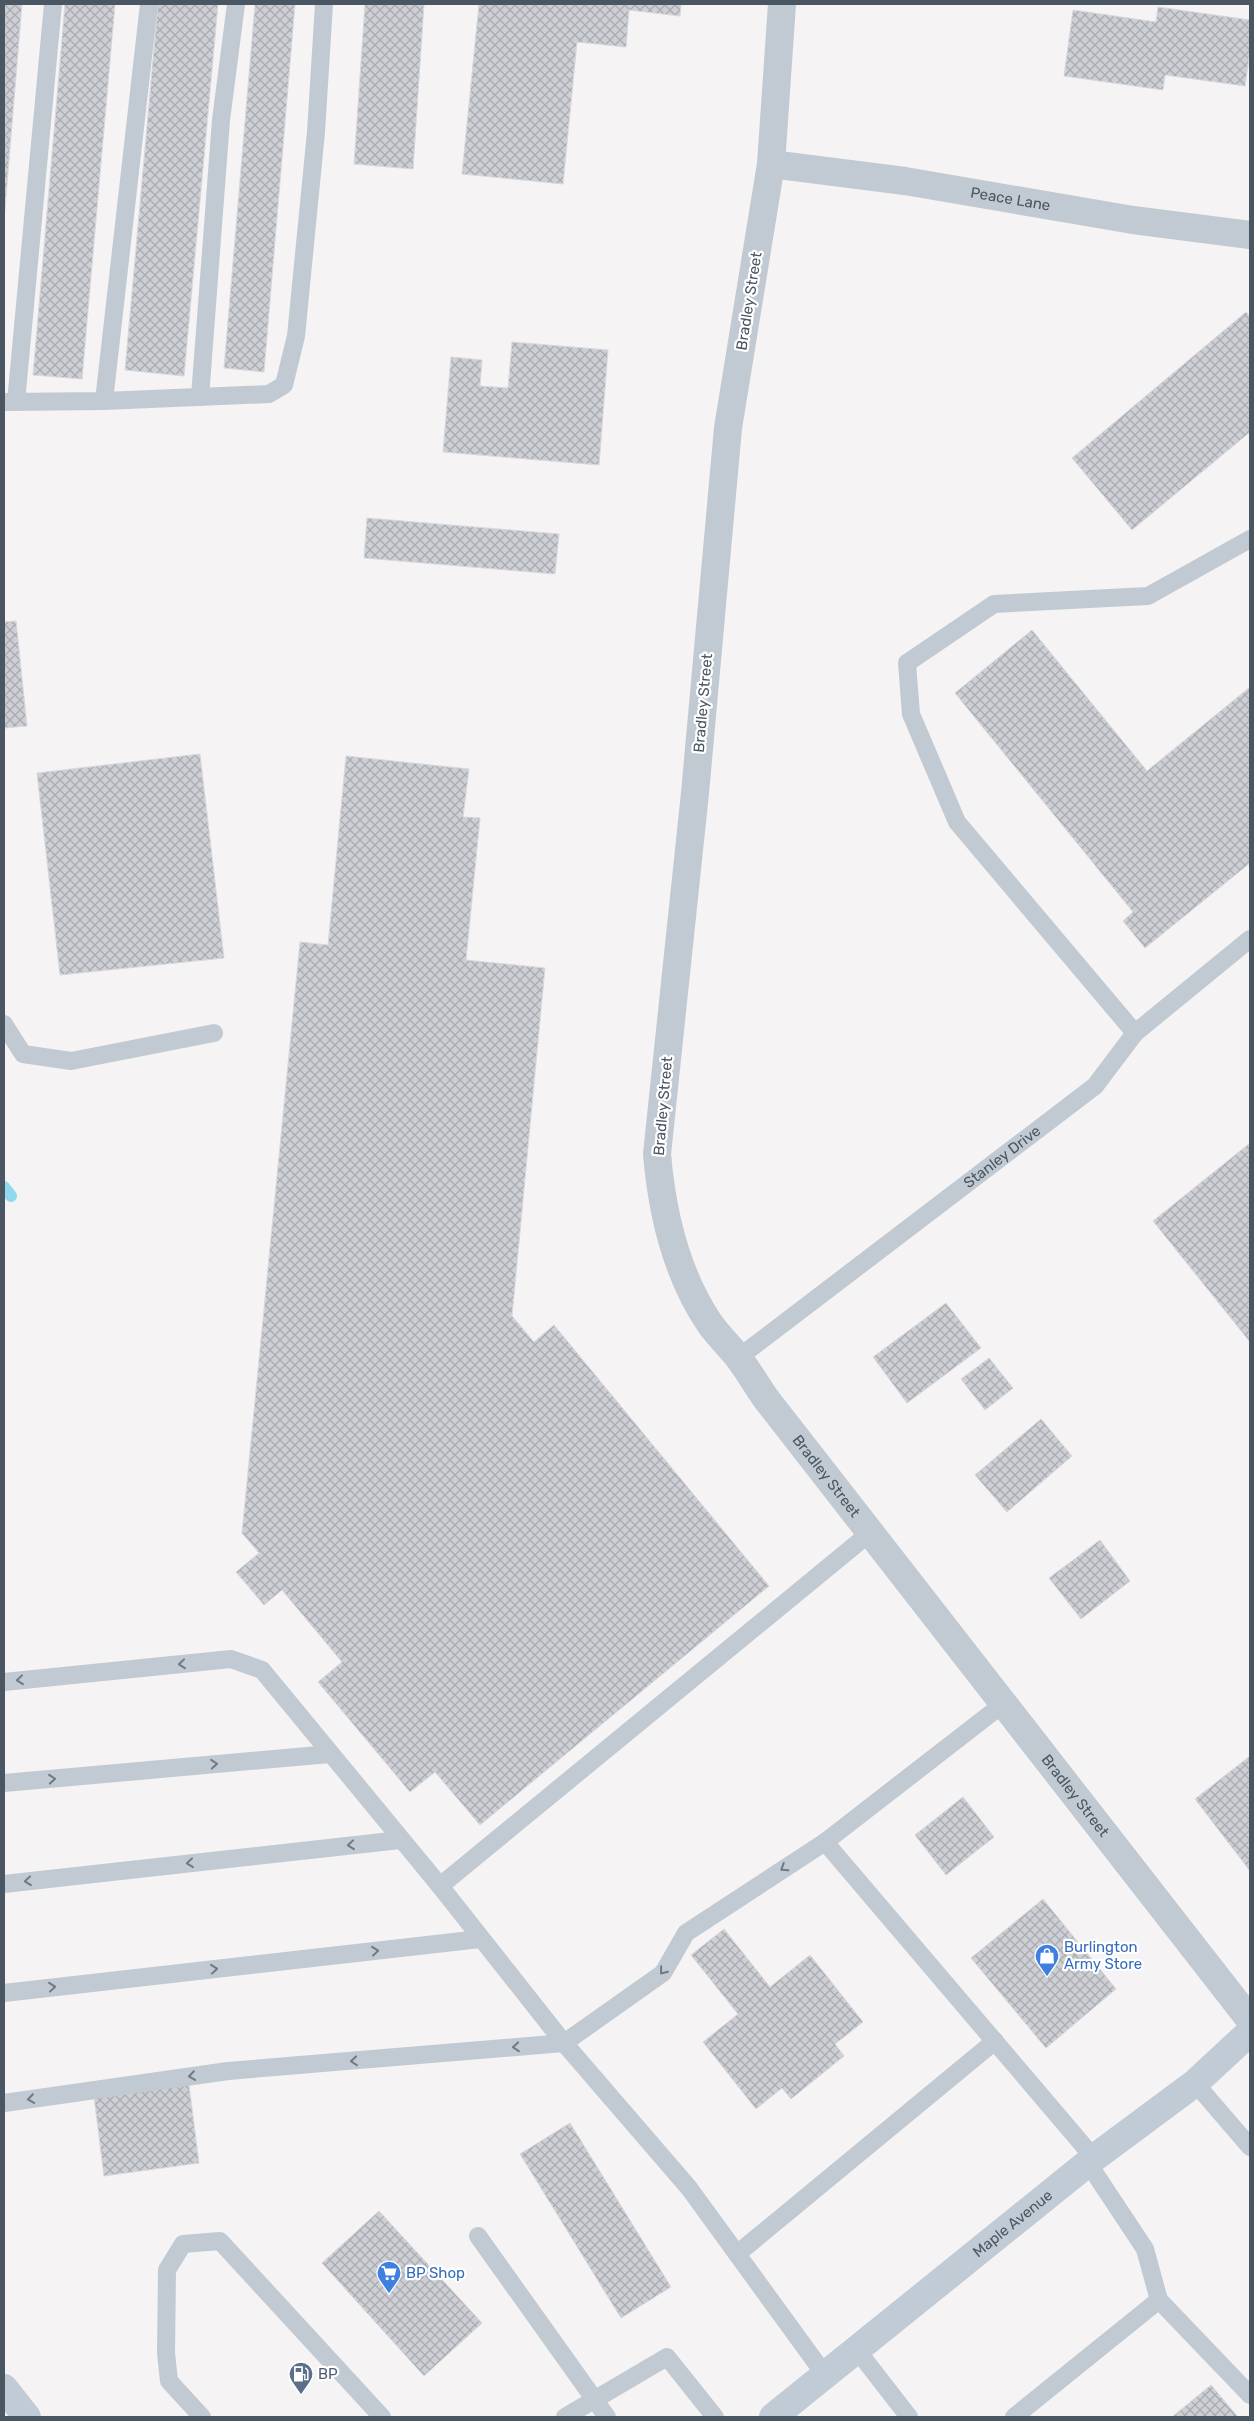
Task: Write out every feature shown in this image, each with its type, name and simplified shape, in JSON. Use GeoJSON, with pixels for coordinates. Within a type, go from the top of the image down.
{"type":"FeatureCollection","features":[{"type":"Feature","properties":{"kind":"main road","name":"Maple Avenue"},"geometry":{"type":"LineString","coordinates":[[773,2417],[1091,2160],[1195,2083],[1250,2032]]}},
{"type":"Feature","properties":{"kind":"main road"},"geometry":{"type":"LineString","coordinates":[[4,2388],[27,2417]]}},
{"type":"Feature","properties":{"kind":"street","name":"Bradley Street"},"geometry":{"type":"LineString","coordinates":[[782,4],[771,164],[728,428],[695,793],[657,1154],[660,1191],[673,1246],[684,1273],[710,1323],[738,1358],[767,1400],[1250,2020]]}},
{"type":"Feature","properties":{"kind":"street","name":"Peace Lane"},"geometry":{"type":"LineString","coordinates":[[771,164],[905,181],[1132,220],[1250,235]]}},
{"type":"Feature","properties":{"kind":"lane"},"geometry":{"type":"LineString","coordinates":[[53,4],[10,402],[104,401],[269,394],[284,385],[296,336],[316,132],[324,4]]}},
{"type":"Feature","properties":{"kind":"lane"},"geometry":{"type":"LineString","coordinates":[[104,401],[149,4]]}},
{"type":"Feature","properties":{"kind":"lane"},"geometry":{"type":"LineString","coordinates":[[200,397],[222,120],[236,4]]}},
{"type":"Feature","properties":{"kind":"lane"},"geometry":{"type":"LineString","coordinates":[[1135,1034],[957,822],[911,714],[907,663],[994,604],[1148,596],[1250,539]]}},
{"type":"Feature","properties":{"kind":"lane","name":"Stanley Drive"},"geometry":{"type":"LineString","coordinates":[[738,1358],[1095,1086],[1135,1034],[1250,939]]}},
{"type":"Feature","properties":{"kind":"lane"},"geometry":{"type":"LineString","coordinates":[[4,1024],[23,1054],[71,1061],[214,1033]]}},
{"type":"Feature","properties":{"kind":"lane"},"geometry":{"type":"LineString","coordinates":[[440,1886],[871,1532]]}},
{"type":"Feature","properties":{"kind":"lane"},"geometry":{"type":"LineString","coordinates":[[4,1682],[231,1658],[262,1670],[400,1840],[440,1886],[480,1940],[564,2043],[689,2188],[825,2375]]}},
{"type":"Feature","properties":{"kind":"lane"},"geometry":{"type":"LineString","coordinates":[[4,2103],[228,2071],[564,2043],[663,1974],[686,1933],[825,1842],[1003,1704]]}},
{"type":"Feature","properties":{"kind":"lane"},"geometry":{"type":"LineString","coordinates":[[4,1783],[330,1754]]}},
{"type":"Feature","properties":{"kind":"lane"},"geometry":{"type":"LineString","coordinates":[[4,1884],[400,1840]]}},
{"type":"Feature","properties":{"kind":"lane"},"geometry":{"type":"LineString","coordinates":[[825,1842],[995,2041],[1091,2160],[1145,2249],[1159,2300],[1250,2395]]}},
{"type":"Feature","properties":{"kind":"lane"},"geometry":{"type":"LineString","coordinates":[[4,1992],[480,1940]]}},
{"type":"Feature","properties":{"kind":"lane"},"geometry":{"type":"LineString","coordinates":[[737,2254],[995,2041]]}},
{"type":"Feature","properties":{"kind":"lane"},"geometry":{"type":"LineString","coordinates":[[1195,2083],[1250,2147]]}},
{"type":"Feature","properties":{"kind":"lane"},"geometry":{"type":"LineString","coordinates":[[478,2236],[593,2400],[607,2417]]}},
{"type":"Feature","properties":{"kind":"lane"},"geometry":{"type":"LineString","coordinates":[[202,2417],[169,2381],[166,2353],[167,2270],[183,2244],[220,2241],[382,2417]]}},
{"type":"Feature","properties":{"kind":"lane"},"geometry":{"type":"LineString","coordinates":[[1014,2417],[1159,2300]]}},
{"type":"Feature","properties":{"kind":"lane"},"geometry":{"type":"LineString","coordinates":[[857,2350],[909,2417]]}},
{"type":"Feature","properties":{"kind":"lane"},"geometry":{"type":"LineString","coordinates":[[565,2417],[667,2357],[715,2417]]}},
{"type":"Feature","properties":{"kind":"building"},"geometry":{"type":"Polygon","coordinates":[[[4,4],[22,4],[4,220],[4,4]]]}},
{"type":"Feature","properties":{"kind":"building"},"geometry":{"type":"Polygon","coordinates":[[[65,4],[115,4],[82,379],[33,375],[65,4]]]}},
{"type":"Feature","properties":{"kind":"building"},"geometry":{"type":"Polygon","coordinates":[[[158,4],[218,4],[184,376],[125,370],[158,4]]]}},
{"type":"Feature","properties":{"kind":"building"},"geometry":{"type":"Polygon","coordinates":[[[255,4],[295,4],[264,372],[224,368],[255,4]]]}},
{"type":"Feature","properties":{"kind":"building"},"geometry":{"type":"Polygon","coordinates":[[[365,4],[424,4],[413,169],[354,164],[365,4]]]}},
{"type":"Feature","properties":{"kind":"building"},"geometry":{"type":"Polygon","coordinates":[[[479,4],[681,4],[680,16],[629,10],[626,47],[577,42],[563,184],[462,174],[479,4]]]}},
{"type":"Feature","properties":{"kind":"building"},"geometry":{"type":"Polygon","coordinates":[[[1158,7],[1250,20],[1250,51],[1245,86],[1165,75],[1163,90],[1064,76],[1073,10],[1156,22],[1158,7]]]}},
{"type":"Feature","properties":{"kind":"building"},"geometry":{"type":"Polygon","coordinates":[[[1246,312],[1250,317],[1250,432],[1132,530],[1072,458],[1246,312]]]}},
{"type":"Feature","properties":{"kind":"building"},"geometry":{"type":"Polygon","coordinates":[[[512,342],[608,350],[599,465],[443,452],[451,357],[482,360],[480,386],[508,388],[512,342]]]}},
{"type":"Feature","properties":{"kind":"building"},"geometry":{"type":"Polygon","coordinates":[[[367,518],[559,534],[555,574],[364,558],[367,518]]]}},
{"type":"Feature","properties":{"kind":"building"},"geometry":{"type":"Polygon","coordinates":[[[16,621],[27,726],[4,728],[4,622],[16,621]]]}},
{"type":"Feature","properties":{"kind":"building"},"geometry":{"type":"Polygon","coordinates":[[[1032,630],[1147,771],[1250,687],[1250,863],[1145,948],[1123,921],[1133,912],[955,693],[1032,630]]]}},
{"type":"Feature","properties":{"kind":"building"},"geometry":{"type":"Polygon","coordinates":[[[200,754],[224,958],[60,975],[37,773],[200,754]]]}},
{"type":"Feature","properties":{"kind":"building"},"geometry":{"type":"Polygon","coordinates":[[[346,756],[469,769],[463,817],[480,818],[466,960],[545,968],[512,1316],[534,1342],[554,1325],[769,1586],[480,1825],[435,1772],[410,1792],[318,1682],[342,1662],[282,1590],[264,1605],[236,1572],[259,1553],[242,1533],[300,942],[328,945],[346,756]]]}},
{"type":"Feature","properties":{"kind":"building"},"geometry":{"type":"Polygon","coordinates":[[[1250,1143],[1250,1342],[1153,1221],[1250,1143]]]}},
{"type":"Feature","properties":{"kind":"building"},"geometry":{"type":"Polygon","coordinates":[[[946,1303],[981,1348],[907,1403],[873,1357],[946,1303]]]}},
{"type":"Feature","properties":{"kind":"building"},"geometry":{"type":"Polygon","coordinates":[[[989,1358],[1013,1388],[985,1410],[961,1379],[989,1358]]]}},
{"type":"Feature","properties":{"kind":"building"},"geometry":{"type":"Polygon","coordinates":[[[1041,1419],[1072,1456],[1007,1512],[975,1475],[1041,1419]]]}},
{"type":"Feature","properties":{"kind":"building"},"geometry":{"type":"Polygon","coordinates":[[[1100,1540],[1130,1581],[1081,1619],[1049,1578],[1100,1540]]]}},
{"type":"Feature","properties":{"kind":"building"},"geometry":{"type":"Polygon","coordinates":[[[1250,1756],[1250,1871],[1195,1799],[1250,1756]]]}},
{"type":"Feature","properties":{"kind":"building"},"geometry":{"type":"Polygon","coordinates":[[[963,1797],[994,1837],[946,1875],[915,1835],[963,1797]]]}},
{"type":"Feature","properties":{"kind":"building"},"geometry":{"type":"Polygon","coordinates":[[[1043,1899],[1116,1989],[1046,2048],[971,1958],[1043,1899]]]}},
{"type":"Feature","properties":{"kind":"building"},"geometry":{"type":"Polygon","coordinates":[[[724,1929],[770,1987],[810,1955],[863,2022],[835,2044],[844,2056],[791,2099],[782,2088],[756,2109],[703,2042],[738,2014],[691,1955],[724,1929]]]}},
{"type":"Feature","properties":{"kind":"building"},"geometry":{"type":"Polygon","coordinates":[[[189,2085],[199,2163],[104,2176],[94,2097],[189,2085]]]}},
{"type":"Feature","properties":{"kind":"building"},"geometry":{"type":"Polygon","coordinates":[[[570,2123],[671,2287],[621,2318],[520,2154],[570,2123]]]}},
{"type":"Feature","properties":{"kind":"building"},"geometry":{"type":"Polygon","coordinates":[[[379,2211],[482,2323],[424,2376],[322,2263],[379,2211]]]}},
{"type":"Feature","properties":{"kind":"building"},"geometry":{"type":"Polygon","coordinates":[[[1211,2385],[1238,2417],[1172,2417],[1211,2385]]]}},
{"type":"Feature","properties":{"kind":"waterway"},"geometry":{"type":"LineString","coordinates":[[4,1187],[11,1196]]}},
{"type":"Feature","properties":{"kind":"place","name":"Burlington Army Store"},"geometry":{"type":"Point","coordinates":[1047,1977]}},
{"type":"Feature","properties":{"kind":"place","name":"BP Shop"},"geometry":{"type":"Point","coordinates":[389,2294]}},
{"type":"Feature","properties":{"kind":"place","name":"BP"},"geometry":{"type":"Point","coordinates":[301,2395]}}]}
